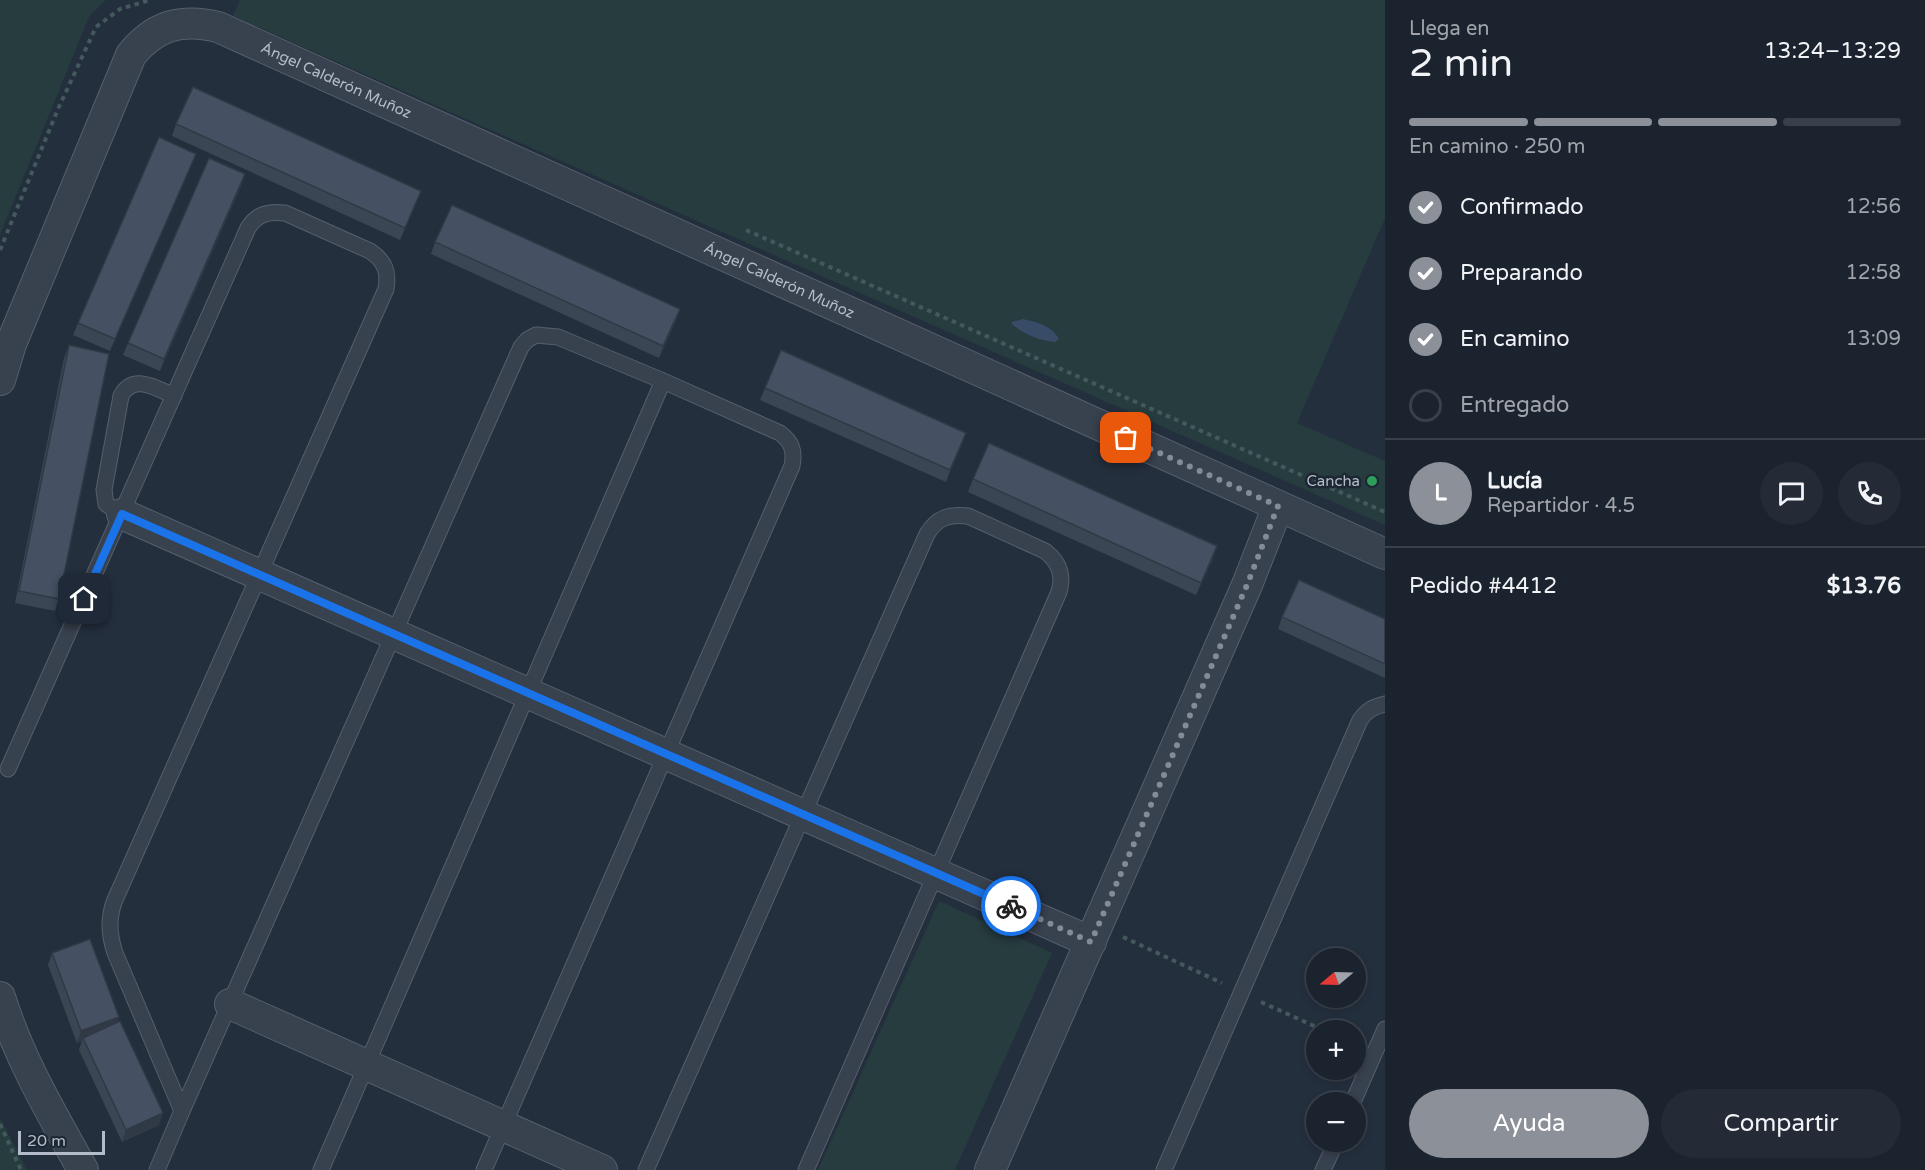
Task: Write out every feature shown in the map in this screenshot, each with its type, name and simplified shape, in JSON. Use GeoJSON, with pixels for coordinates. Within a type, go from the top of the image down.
{"type":"FeatureCollection","features":[{"type":"Feature","properties":{"kind":"street","name":"Ángel Calderón Muñoz"},"geometry":{"type":"LineString","coordinates":[[0,380],[11,344],[131,55],[155,32],[169,26],[200,23],[218,27],[1385,554]]}},
{"type":"Feature","properties":{"kind":"street"},"geometry":{"type":"LineString","coordinates":[[990,1170],[1247,585],[1278,506]]}},
{"type":"Feature","properties":{"kind":"street"},"geometry":{"type":"LineString","coordinates":[[122,514],[935,873],[1094,933]]}},
{"type":"Feature","properties":{"kind":"street"},"geometry":{"type":"LineString","coordinates":[[0,997],[9,1025],[44,1100],[83,1170]]}},
{"type":"Feature","properties":{"kind":"street"},"geometry":{"type":"LineString","coordinates":[[230,1004],[603,1170]]}},
{"type":"Feature","properties":{"kind":"lane"},"geometry":{"type":"LineString","coordinates":[[8,769],[253,220],[262,214],[285,213],[379,257],[386,267],[388,279],[386,289],[114,902],[109,918],[110,938],[115,953],[182,1111]]}},
{"type":"Feature","properties":{"kind":"lane"},"geometry":{"type":"LineString","coordinates":[[157,1170],[521,346],[536,335],[546,334],[663,381],[780,433],[793,447],[794,456],[792,466],[484,1170]]}},
{"type":"Feature","properties":{"kind":"lane"},"geometry":{"type":"LineString","coordinates":[[321,1170],[663,381]]}},
{"type":"Feature","properties":{"kind":"lane"},"geometry":{"type":"LineString","coordinates":[[122,514],[106,504],[104,490],[121,396],[124,390],[131,385],[140,383],[174,396]]}},
{"type":"Feature","properties":{"kind":"lane"},"geometry":{"type":"LineString","coordinates":[[646,1170],[927,534],[934,522],[944,517],[968,516],[1045,551],[1054,558],[1062,580],[1059,592],[806,1170]]}},
{"type":"Feature","properties":{"kind":"lane"},"geometry":{"type":"LineString","coordinates":[[1164,1170],[1360,720],[1365,712],[1385,704]]}},
{"type":"Feature","properties":{"kind":"lane"},"geometry":{"type":"LineString","coordinates":[[1357,1092],[1385,1029]]}},
{"type":"Feature","properties":{"kind":"lane"},"geometry":{"type":"LineString","coordinates":[[1323,1170],[1331,1152]]}},
{"type":"Feature","properties":{"kind":"path"},"geometry":{"type":"LineString","coordinates":[[0,250],[58,109],[96,27],[120,9],[151,0]]}},
{"type":"Feature","properties":{"kind":"path"},"geometry":{"type":"LineString","coordinates":[[738,226],[1385,512]]}},
{"type":"Feature","properties":{"kind":"path"},"geometry":{"type":"LineString","coordinates":[[1094,933],[1241,992],[1306,1022]]}},
{"type":"Feature","properties":{"kind":"path"},"geometry":{"type":"LineString","coordinates":[[0,1124],[21,1170]]}},
{"type":"Feature","properties":{"kind":"green space"},"geometry":{"type":"Polygon","coordinates":[[[0,0],[106,0],[89,17],[0,235],[0,0]]]}},
{"type":"Feature","properties":{"kind":"green space"},"geometry":{"type":"Polygon","coordinates":[[[240,0],[1385,0],[1385,218],[1297,423],[1385,461],[1385,525],[233,16],[240,0]]]}},
{"type":"Feature","properties":{"kind":"green space"},"geometry":{"type":"Polygon","coordinates":[[[939,901],[1052,953],[955,1170],[818,1170],[939,901]]]}},
{"type":"Feature","properties":{"kind":"green space"},"geometry":{"type":"Polygon","coordinates":[[[0,1118],[27,1170],[0,1170],[0,1118]]]}},
{"type":"Feature","properties":{"kind":"water"},"geometry":{"type":"Polygon","coordinates":[[[1023,319],[1048,328],[1059,339],[1055,342],[1037,338],[1012,324],[1012,322],[1023,319]]]}},
{"type":"Feature","properties":{"kind":"building"},"geometry":{"type":"Polygon","coordinates":[[[193,87],[421,191],[405,228],[176,124],[193,87]]]}},
{"type":"Feature","properties":{"kind":"building"},"geometry":{"type":"Polygon","coordinates":[[[159,137],[196,154],[115,339],[78,323],[159,137]]]}},
{"type":"Feature","properties":{"kind":"building"},"geometry":{"type":"Polygon","coordinates":[[[209,158],[245,174],[164,359],[128,343],[209,158]]]}},
{"type":"Feature","properties":{"kind":"building"},"geometry":{"type":"Polygon","coordinates":[[[452,205],[680,309],[663,346],[435,242],[452,205]]]}},
{"type":"Feature","properties":{"kind":"building"},"geometry":{"type":"Polygon","coordinates":[[[69,345],[109,354],[59,599],[19,591],[69,345]]]}},
{"type":"Feature","properties":{"kind":"building"},"geometry":{"type":"Polygon","coordinates":[[[781,350],[966,433],[950,470],[765,388],[781,350]]]}},
{"type":"Feature","properties":{"kind":"building"},"geometry":{"type":"Polygon","coordinates":[[[989,443],[1217,546],[1201,583],[973,479],[989,443]]]}},
{"type":"Feature","properties":{"kind":"building"},"geometry":{"type":"Polygon","coordinates":[[[1299,580],[1385,619],[1385,664],[1282,617],[1299,580]]]}},
{"type":"Feature","properties":{"kind":"building"},"geometry":{"type":"Polygon","coordinates":[[[90,939],[119,1017],[81,1031],[52,953],[90,939]]]}},
{"type":"Feature","properties":{"kind":"building"},"geometry":{"type":"Polygon","coordinates":[[[120,1021],[163,1113],[126,1130],[83,1038],[120,1021]]]}},
{"type":"Feature","properties":{"kind":"way so far"},"geometry":{"type":"LineString","coordinates":[[1011,906],[1091,942],[1247,585],[1278,506],[1126,438]]}},
{"type":"Feature","properties":{"kind":"place","name":"Cancha"},"geometry":{"type":"Point","coordinates":[1372,481]}},
{"type":"Feature","properties":{"kind":"route"},"geometry":{"type":"LineString","coordinates":[[84,599],[122,514],[1011,906]]}}]}
